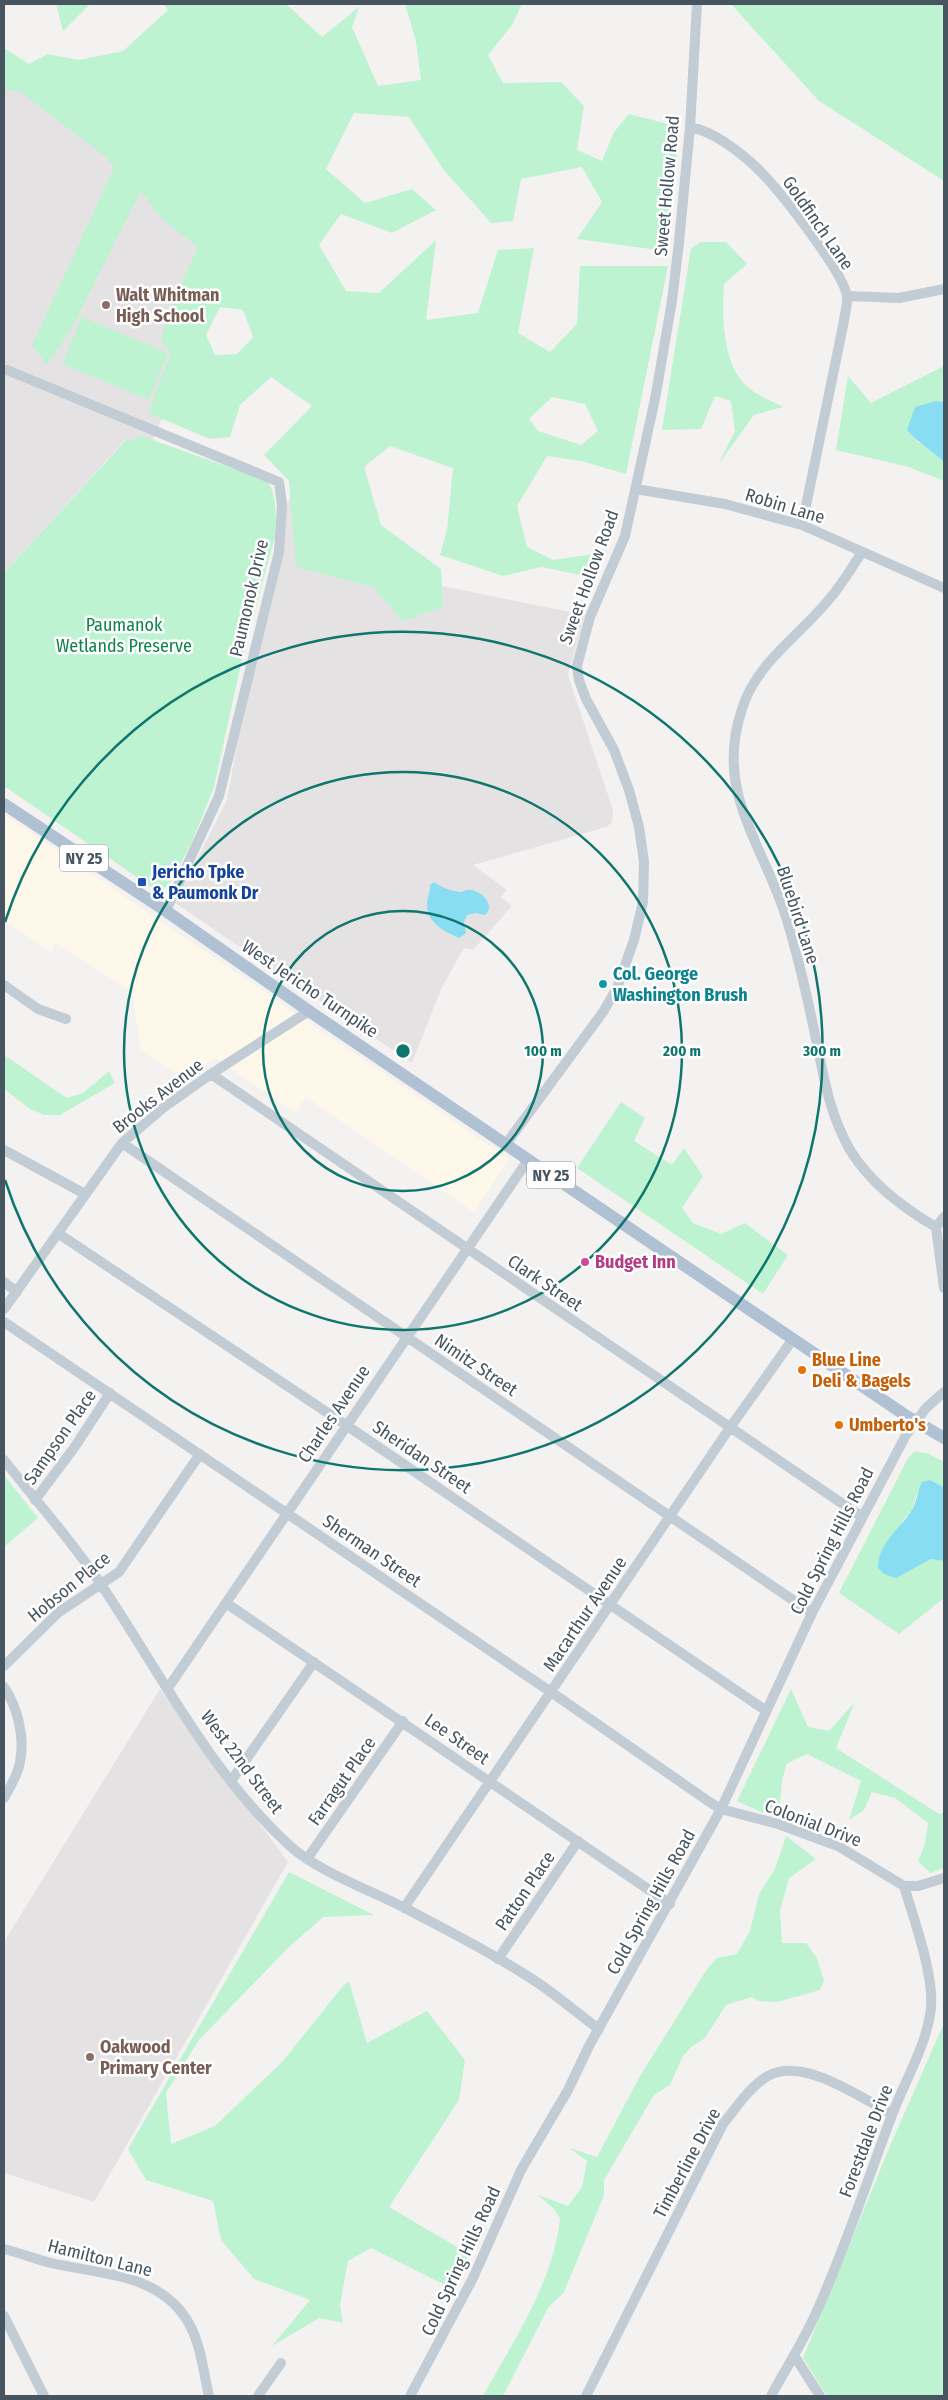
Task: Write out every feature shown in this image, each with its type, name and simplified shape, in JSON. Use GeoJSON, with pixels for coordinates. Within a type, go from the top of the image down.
{"type":"FeatureCollection","features":[{"type":"Feature","properties":{"kind":"main road","name":"West Jericho Turnpike"},"geometry":{"type":"LineString","coordinates":[[4,804],[166,911],[309,1011],[914,1421],[944,1438]]}},
{"type":"Feature","properties":{"kind":"street","name":"Sweet Hollow Road"},"geometry":{"type":"LineString","coordinates":[[506,1144],[603,1012],[617,988],[634,940],[643,902],[644,862],[639,827],[632,799],[614,750],[586,698],[579,680],[577,666],[590,617],[625,536],[655,399],[672,301],[690,127],[697,4]]}},
{"type":"Feature","properties":{"kind":"street","name":"Goldfinch Lane"},"geometry":{"type":"LineString","coordinates":[[690,127],[700,128],[731,148],[758,169],[825,254],[838,275],[847,296],[843,326],[802,525]]}},
{"type":"Feature","properties":{"kind":"street"},"geometry":{"type":"LineString","coordinates":[[847,296],[899,298],[944,289]]}},
{"type":"Feature","properties":{"kind":"street","name":"Paumonok Drive"},"geometry":{"type":"LineString","coordinates":[[7,370],[248,467],[279,482],[282,505],[279,552],[219,796],[166,911]]}},
{"type":"Feature","properties":{"kind":"street","name":"Robin Lane"},"geometry":{"type":"LineString","coordinates":[[636,490],[725,504],[802,525],[944,588]]}},
{"type":"Feature","properties":{"kind":"street","name":"Bluebird Lane"},"geometry":{"type":"LineString","coordinates":[[862,552],[831,597],[777,652],[749,690],[741,710],[734,742],[734,771],[738,794],[786,917],[806,997],[826,1092],[838,1125],[851,1151],[875,1181],[891,1197],[936,1228]]}},
{"type":"Feature","properties":{"kind":"street"},"geometry":{"type":"LineString","coordinates":[[4,986],[38,1009],[66,1019]]}},
{"type":"Feature","properties":{"kind":"street","name":"Brooks Avenue"},"geometry":{"type":"LineString","coordinates":[[4,1309],[18,1292],[122,1143],[162,1108],[309,1011]]}},
{"type":"Feature","properties":{"kind":"street","name":"Clark Street"},"geometry":{"type":"LineString","coordinates":[[211,1074],[729,1429],[862,1517]]}},
{"type":"Feature","properties":{"kind":"street","name":"Nimitz Street"},"geometry":{"type":"LineString","coordinates":[[122,1143],[812,1613]]}},
{"type":"Feature","properties":{"kind":"street"},"geometry":{"type":"LineString","coordinates":[[4,1150],[85,1194]]}},
{"type":"Feature","properties":{"kind":"street","name":"Charles Avenue"},"geometry":{"type":"LineString","coordinates":[[168,1688],[528,1160]]}},
{"type":"Feature","properties":{"kind":"street"},"geometry":{"type":"LineString","coordinates":[[944,1217],[936,1228],[944,1288]]}},
{"type":"Feature","properties":{"kind":"street","name":"Sheridan Street"},"geometry":{"type":"LineString","coordinates":[[59,1234],[346,1425],[765,1710]]}},
{"type":"Feature","properties":{"kind":"street"},"geometry":{"type":"LineString","coordinates":[[4,1282],[18,1292]]}},
{"type":"Feature","properties":{"kind":"street","name":"Sherman Street"},"geometry":{"type":"LineString","coordinates":[[4,1322],[721,1808]]}},
{"type":"Feature","properties":{"kind":"street","name":"Macarthur Avenue"},"geometry":{"type":"LineString","coordinates":[[404,1908],[729,1429],[793,1339]]}},
{"type":"Feature","properties":{"kind":"street","name":"Cold Spring Hills Road"},"geometry":{"type":"LineString","coordinates":[[410,2396],[473,2278],[521,2170],[568,2090],[599,2028],[670,1904],[721,1808],[765,1710],[812,1613],[862,1517],[914,1421],[944,1392]]}},
{"type":"Feature","properties":{"kind":"street","name":"Sampson Place"},"geometry":{"type":"LineString","coordinates":[[35,1500],[74,1448],[110,1393]]}},
{"type":"Feature","properties":{"kind":"street","name":"Hobson Place"},"geometry":{"type":"LineString","coordinates":[[4,1666],[59,1612],[119,1572],[200,1454]]}},
{"type":"Feature","properties":{"kind":"street","name":"West 22nd Street"},"geometry":{"type":"LineString","coordinates":[[4,1460],[101,1584],[231,1781],[267,1824],[307,1859],[404,1908],[498,1959],[538,1983],[599,2028]]}},
{"type":"Feature","properties":{"kind":"street","name":"Lee Street"},"geometry":{"type":"LineString","coordinates":[[226,1603],[403,1721],[670,1904]]}},
{"type":"Feature","properties":{"kind":"street"},"geometry":{"type":"LineString","coordinates":[[231,1781],[314,1662]]}},
{"type":"Feature","properties":{"kind":"street"},"geometry":{"type":"LineString","coordinates":[[4,1687],[18,1717],[21,1738],[20,1763],[4,1798]]}},
{"type":"Feature","properties":{"kind":"street","name":"Farragut Place"},"geometry":{"type":"LineString","coordinates":[[307,1859],[403,1721]]}},
{"type":"Feature","properties":{"kind":"street","name":"Colonial Drive"},"geometry":{"type":"LineString","coordinates":[[721,1808],[778,1824],[838,1846],[904,1886]]}},
{"type":"Feature","properties":{"kind":"street","name":"Patton Place"},"geometry":{"type":"LineString","coordinates":[[498,1959],[578,1841]]}},
{"type":"Feature","properties":{"kind":"street"},"geometry":{"type":"LineString","coordinates":[[904,1886],[918,1886],[944,1878]]}},
{"type":"Feature","properties":{"kind":"street","name":"Forestdale Drive"},"geometry":{"type":"LineString","coordinates":[[771,2396],[795,2357],[816,2312],[845,2243],[892,2114],[924,2037],[931,2008],[930,1982],[904,1886]]}},
{"type":"Feature","properties":{"kind":"street","name":"Timberline Drive"},"geometry":{"type":"LineString","coordinates":[[586,2396],[723,2124],[756,2085],[778,2071],[808,2072],[892,2114]]}},
{"type":"Feature","properties":{"kind":"street","name":"Hamilton Lane"},"geometry":{"type":"LineString","coordinates":[[4,2249],[50,2263],[137,2281],[166,2296],[188,2320],[196,2337],[209,2396]]}},
{"type":"Feature","properties":{"kind":"street"},"geometry":{"type":"LineString","coordinates":[[4,2316],[44,2396]]}},
{"type":"Feature","properties":{"kind":"street"},"geometry":{"type":"LineString","coordinates":[[795,2357],[820,2396]]}},
{"type":"Feature","properties":{"kind":"street"},"geometry":{"type":"LineString","coordinates":[[258,2396],[281,2364]]}},
{"type":"Feature","properties":{"kind":"shaded area","name":"Walt Whitman High School"},"geometry":{"type":"Polygon","coordinates":[[[4,62],[264,172],[150,447],[126,439],[4,573],[4,62]]]}},
{"type":"Feature","properties":{"kind":"shaded area"},"geometry":{"type":"Polygon","coordinates":[[[338,428],[371,438],[351,545],[368,571],[585,615],[568,675],[613,810],[612,823],[606,827],[473,865],[507,890],[501,897],[512,906],[473,950],[464,948],[442,987],[412,1063],[175,903],[227,800],[253,655],[286,505],[338,428]]]}},
{"type":"Feature","properties":{"kind":"shaded area"},"geometry":{"type":"Polygon","coordinates":[[[4,814],[509,1159],[474,1212],[306,1097],[295,1113],[216,1058],[181,1077],[141,1049],[132,992],[55,942],[51,952],[4,920],[4,814]]]}},
{"type":"Feature","properties":{"kind":"shaded area","name":"Oakwood Primary Center"},"geometry":{"type":"Polygon","coordinates":[[[160,1689],[288,1862],[94,2202],[4,2173],[4,1942],[160,1689]]]}},
{"type":"Feature","properties":{"kind":"green space"},"geometry":{"type":"Polygon","coordinates":[[[56,4],[90,4],[63,31],[56,4]]]}},
{"type":"Feature","properties":{"kind":"green space"},"geometry":{"type":"Polygon","coordinates":[[[163,4],[286,4],[322,37],[359,7],[352,27],[378,86],[421,80],[416,41],[405,4],[522,4],[512,25],[488,55],[503,83],[561,82],[584,106],[577,150],[602,161],[614,132],[629,114],[680,127],[665,251],[577,239],[602,202],[582,167],[521,179],[513,221],[491,223],[443,169],[409,117],[354,113],[326,169],[365,203],[412,189],[436,210],[392,233],[341,214],[319,245],[346,291],[379,293],[436,240],[426,320],[478,313],[498,250],[534,248],[518,333],[550,352],[577,324],[580,266],[668,266],[626,474],[581,461],[547,456],[517,506],[527,547],[553,560],[601,553],[595,578],[541,567],[503,576],[440,555],[447,530],[453,468],[390,446],[364,467],[381,525],[441,569],[443,607],[403,621],[373,587],[296,567],[289,481],[264,455],[312,406],[271,377],[240,405],[230,437],[210,439],[148,413],[171,352],[161,341],[167,314],[198,247],[162,219],[141,191],[71,329],[47,365],[32,345],[114,168],[106,157],[20,92],[4,89],[4,48],[29,64],[48,54],[79,60],[123,51],[168,10],[163,4]],[[220,307],[206,335],[215,355],[237,354],[253,337],[243,310],[220,307]],[[552,397],[529,419],[538,431],[581,445],[598,431],[585,404],[552,397]]]}},
{"type":"Feature","properties":{"kind":"green space"},"geometry":{"type":"Polygon","coordinates":[[[731,4],[944,4],[944,181],[819,101],[731,4]]]}},
{"type":"Feature","properties":{"kind":"green space"},"geometry":{"type":"Polygon","coordinates":[[[701,242],[726,242],[747,264],[724,284],[724,325],[729,354],[733,367],[740,379],[749,388],[783,407],[754,415],[718,465],[735,431],[731,401],[715,396],[701,429],[662,430],[691,248],[701,242]]]}},
{"type":"Feature","properties":{"kind":"green space"},"geometry":{"type":"Polygon","coordinates":[[[82,317],[168,353],[149,400],[62,364],[82,317]]]}},
{"type":"Feature","properties":{"kind":"green space"},"geometry":{"type":"Polygon","coordinates":[[[944,366],[944,402],[936,401],[917,442],[931,449],[944,462],[944,481],[909,467],[836,450],[848,376],[871,403],[944,366]]]}},
{"type":"Feature","properties":{"kind":"green space","name":"Paumanok Wetlands Preserve"},"geometry":{"type":"Polygon","coordinates":[[[139,435],[267,481],[275,500],[276,514],[275,536],[243,655],[214,787],[192,842],[168,887],[154,889],[4,786],[4,573],[127,439],[134,441],[139,435]]]}},
{"type":"Feature","properties":{"kind":"green space"},"geometry":{"type":"Polygon","coordinates":[[[4,1055],[67,1098],[83,1093],[109,1071],[115,1083],[60,1115],[44,1115],[30,1109],[4,1089],[4,1055]]]}},
{"type":"Feature","properties":{"kind":"green space"},"geometry":{"type":"Polygon","coordinates":[[[621,1102],[645,1118],[634,1141],[672,1165],[684,1148],[703,1176],[682,1208],[693,1223],[721,1234],[745,1223],[788,1255],[763,1294],[577,1168],[621,1102]]]}},
{"type":"Feature","properties":{"kind":"green space"},"geometry":{"type":"Polygon","coordinates":[[[915,1451],[929,1454],[944,1462],[944,1487],[930,1480],[917,1493],[912,1510],[903,1520],[884,1574],[892,1576],[931,1559],[944,1561],[944,1598],[899,1634],[839,1593],[908,1458],[915,1451]]]}},
{"type":"Feature","properties":{"kind":"green space"},"geometry":{"type":"Polygon","coordinates":[[[4,1475],[38,1518],[4,1547],[4,1475]]]}},
{"type":"Feature","properties":{"kind":"green space"},"geometry":{"type":"Polygon","coordinates":[[[791,1689],[808,1727],[829,1731],[855,1702],[836,1748],[939,1814],[944,1813],[944,1868],[930,1873],[918,1861],[925,1844],[928,1823],[895,1798],[872,1792],[864,1810],[849,1820],[861,1781],[807,1754],[786,1764],[779,1814],[761,1812],[737,1801],[791,1689]]]}},
{"type":"Feature","properties":{"kind":"green space"},"geometry":{"type":"Polygon","coordinates":[[[786,1836],[816,1859],[789,1878],[780,1911],[782,1943],[806,1943],[817,1958],[824,1981],[820,1990],[777,2002],[759,2001],[751,1997],[726,2005],[705,2038],[690,2048],[683,2056],[670,2085],[654,2095],[604,2180],[604,2195],[564,2292],[548,2308],[503,2396],[483,2396],[541,2288],[556,2242],[560,2218],[553,2208],[538,2195],[568,2206],[582,2187],[587,2161],[569,2148],[597,2157],[640,2076],[707,1969],[717,1958],[737,1954],[750,1931],[759,1894],[775,1869],[786,1836]]]}},
{"type":"Feature","properties":{"kind":"green space"},"geometry":{"type":"Polygon","coordinates":[[[289,1872],[374,1915],[323,1917],[287,1949],[199,2040],[166,2093],[171,2144],[215,2126],[283,2061],[349,1981],[367,2043],[427,2011],[465,2060],[459,2100],[389,2207],[469,2254],[449,2287],[371,2248],[348,2261],[340,2305],[343,2323],[319,2318],[272,2346],[310,2300],[254,2279],[221,2240],[213,2201],[146,2180],[128,2149],[289,1872]]]}},
{"type":"Feature","properties":{"kind":"green space"},"geometry":{"type":"Polygon","coordinates":[[[944,2023],[944,2396],[827,2396],[803,2358],[890,2146],[944,2023]]]}},
{"type":"Feature","properties":{"kind":"water"},"geometry":{"type":"Polygon","coordinates":[[[936,401],[944,402],[944,462],[907,430],[915,407],[936,401]]]}},
{"type":"Feature","properties":{"kind":"water"},"geometry":{"type":"Polygon","coordinates":[[[434,882],[453,891],[475,891],[483,896],[488,903],[488,911],[485,915],[475,913],[467,915],[464,922],[466,933],[459,938],[437,926],[430,916],[427,902],[430,885],[434,882]]]}},
{"type":"Feature","properties":{"kind":"water"},"geometry":{"type":"Polygon","coordinates":[[[930,1480],[944,1487],[944,1561],[931,1559],[896,1578],[884,1574],[878,1568],[882,1551],[913,1508],[922,1482],[930,1480]]]}},
{"type":"Feature","properties":{"kind":"place","name":"Walt Whitman High School"},"geometry":{"type":"Point","coordinates":[106,305]}},
{"type":"Feature","properties":{"kind":"place","name":"Jericho Tpke & Paumonk Dr"},"geometry":{"type":"Point","coordinates":[142,882]}},
{"type":"Feature","properties":{"kind":"place","name":"Col. George Washington Brush"},"geometry":{"type":"Point","coordinates":[603,984]}},
{"type":"Feature","properties":{"kind":"place","name":"Budget Inn"},"geometry":{"type":"Point","coordinates":[585,1262]}},
{"type":"Feature","properties":{"kind":"place","name":"Blue Line Deli & Bagels"},"geometry":{"type":"Point","coordinates":[802,1370]}},
{"type":"Feature","properties":{"kind":"place","name":"Umberto's"},"geometry":{"type":"Point","coordinates":[839,1425]}},
{"type":"Feature","properties":{"kind":"place","name":"Oakwood Primary Center"},"geometry":{"type":"Point","coordinates":[90,2057]}}]}
